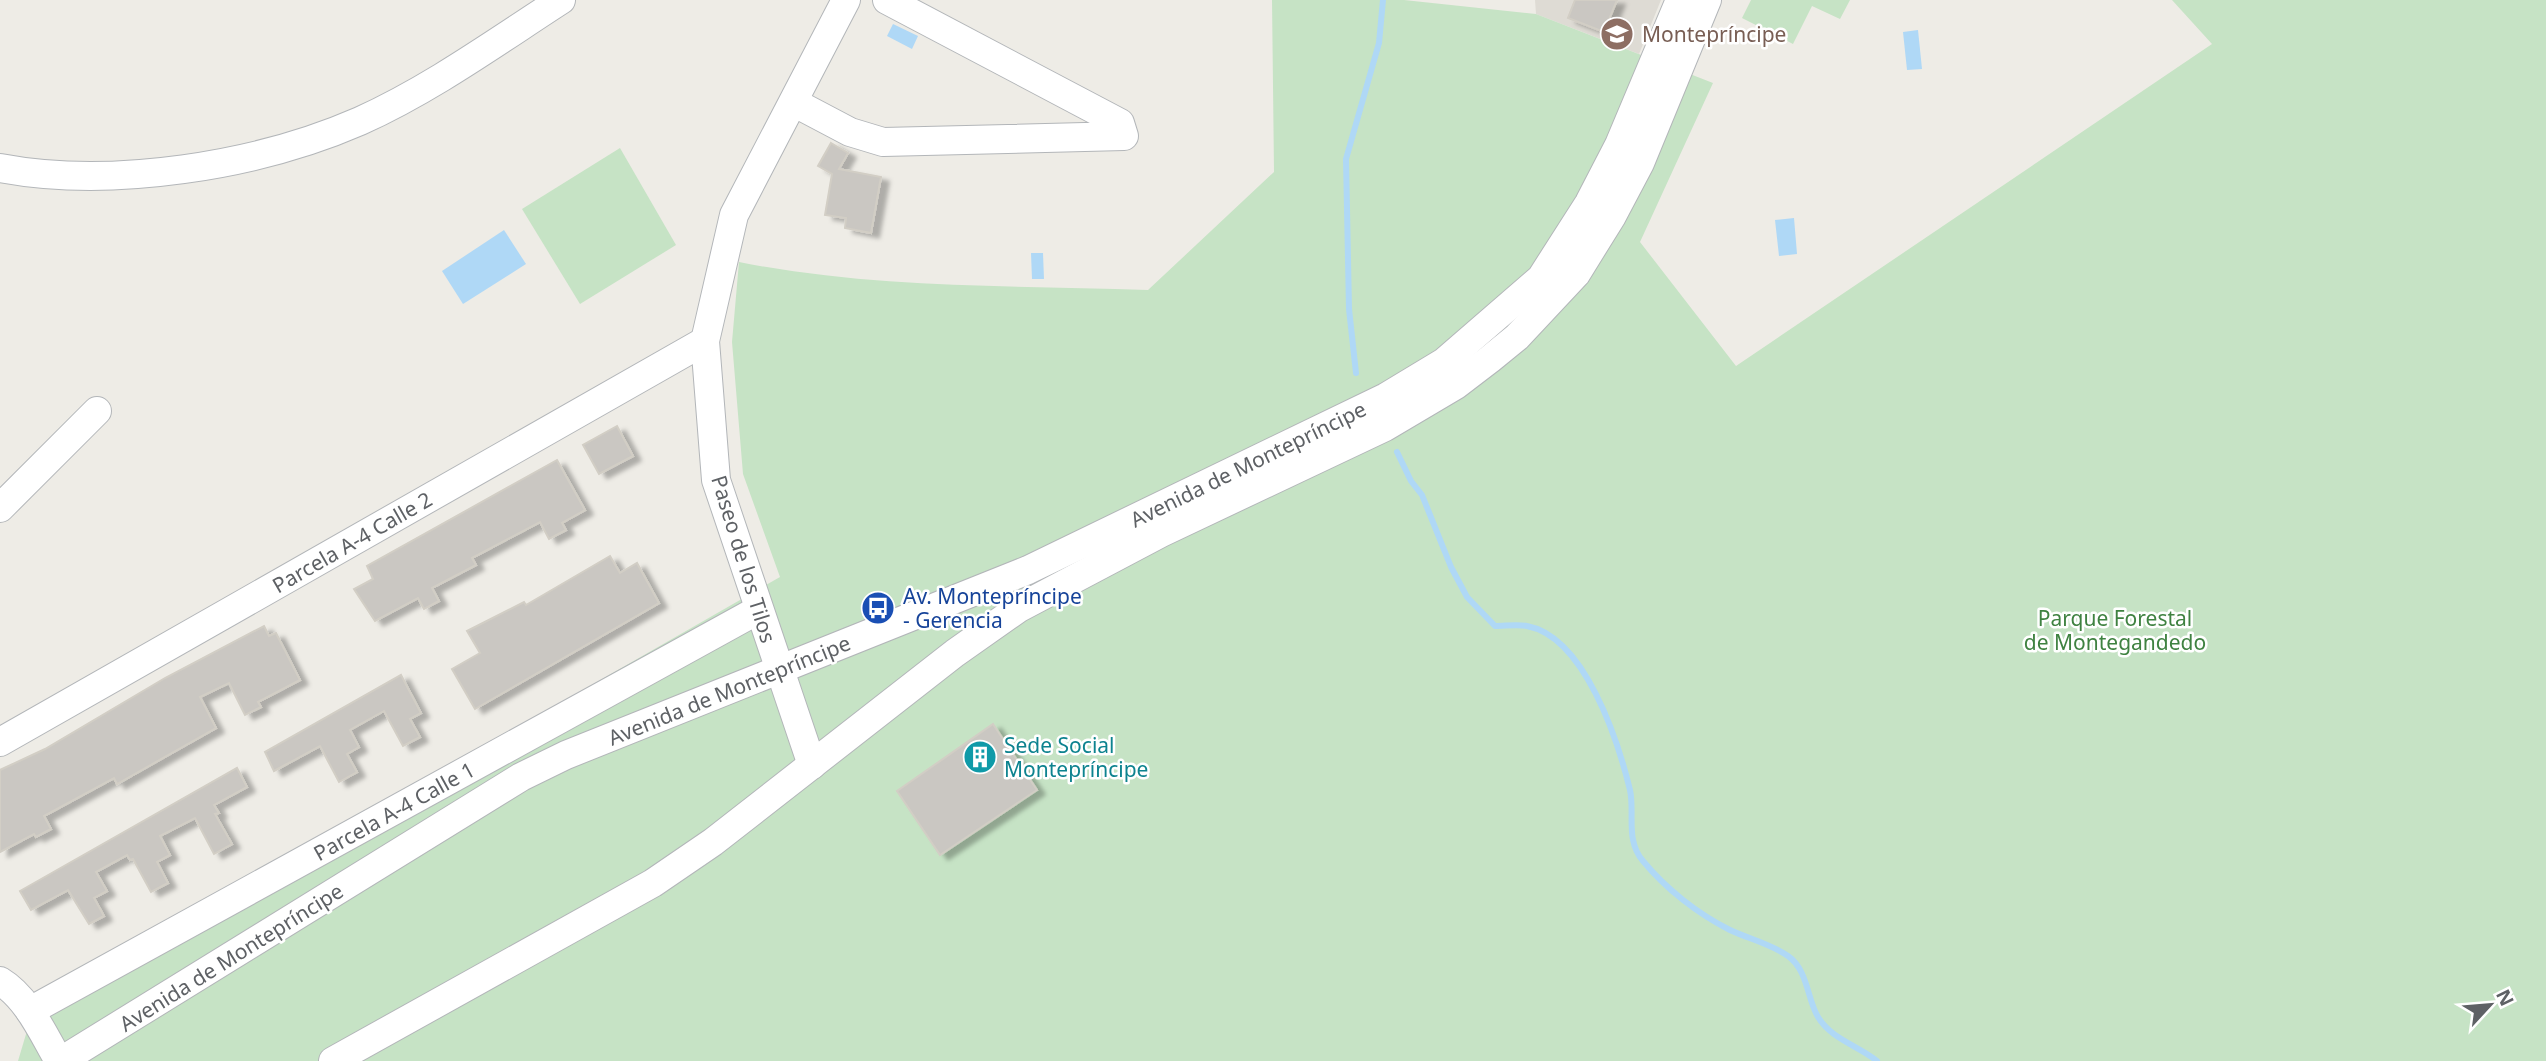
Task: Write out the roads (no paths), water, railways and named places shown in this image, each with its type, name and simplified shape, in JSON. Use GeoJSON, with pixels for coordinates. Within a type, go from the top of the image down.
{"type":"FeatureCollection","features":[{"type":"Feature","properties":{"kind":"street"},"geometry":{"type":"LineString","coordinates":[[0,168],[35,174],[124,176],[200,165],[284,147],[360,121],[406,96],[561,0]]}},
{"type":"Feature","properties":{"kind":"street","name":"Paseo de los Tilos"},"geometry":{"type":"LineString","coordinates":[[812,765],[716,480],[705,341],[734,215],[795,103],[846,0]]}},
{"type":"Feature","properties":{"kind":"street"},"geometry":{"type":"LineString","coordinates":[[795,103],[850,132],[883,142],[1124,136],[1120,123],[887,0]]}},
{"type":"Feature","properties":{"kind":"street","name":"Avenida de Montepríncipe"},"geometry":{"type":"LineString","coordinates":[[60,1061],[521,777],[566,755],[779,672],[1028,570],[1386,397],[1444,362],[1541,278],[1589,203],[1619,145],[1681,0]]}},
{"type":"Feature","properties":{"kind":"street","name":"Avenida de Montepríncipe"},"geometry":{"type":"LineString","coordinates":[[333,1061],[653,883],[713,842],[975,638],[1019,607],[1161,533],[1385,426],[1456,385],[1517,337],[1576,274],[1612,216],[1640,163],[1707,0]]}},
{"type":"Feature","properties":{"kind":"street","name":"Parcela A-4 Calle 2"},"geometry":{"type":"LineString","coordinates":[[0,743],[705,341]]}},
{"type":"Feature","properties":{"kind":"street"},"geometry":{"type":"LineString","coordinates":[[0,508],[97,411]]}},
{"type":"Feature","properties":{"kind":"street","name":"Parcela A-4 Calle 1"},"geometry":{"type":"LineString","coordinates":[[30,1011],[758,610]]}},
{"type":"Feature","properties":{"kind":"street"},"geometry":{"type":"LineString","coordinates":[[0,981],[9,987],[30,1011],[60,1061]]}},
{"type":"Feature","properties":{"kind":"water"},"geometry":{"type":"Polygon","coordinates":[[[893,24],[918,36],[912,49],[887,36],[893,24]]]}},
{"type":"Feature","properties":{"kind":"water"},"geometry":{"type":"Polygon","coordinates":[[[1918,30],[1922,69],[1907,70],[1903,32],[1918,30]]]}},
{"type":"Feature","properties":{"kind":"water"},"geometry":{"type":"Polygon","coordinates":[[[1794,218],[1797,254],[1779,256],[1775,220],[1794,218]]]}},
{"type":"Feature","properties":{"kind":"water"},"geometry":{"type":"Polygon","coordinates":[[[504,230],[526,264],[463,304],[442,271],[504,230]]]}},
{"type":"Feature","properties":{"kind":"water"},"geometry":{"type":"Polygon","coordinates":[[[1031,253],[1043,253],[1044,279],[1032,279],[1031,253]]]}},
{"type":"Feature","properties":{"kind":"waterway"},"geometry":{"type":"LineString","coordinates":[[1356,373],[1349,309],[1346,159],[1379,43],[1383,0]]}},
{"type":"Feature","properties":{"kind":"waterway"},"geometry":{"type":"LineString","coordinates":[[1397,452],[1411,481],[1422,495],[1451,567],[1467,597],[1495,626],[1523,625],[1548,634],[1566,649],[1582,670],[1596,694],[1617,745],[1630,790],[1634,844],[1643,861],[1672,891],[1706,916],[1788,956],[1800,969],[1814,1010],[1824,1025],[1877,1061]]}},
{"type":"Feature","properties":{"kind":"place","name":"Montepríncipe"},"geometry":{"type":"Point","coordinates":[1617,34]}},
{"type":"Feature","properties":{"kind":"place","name":"Av. Montepríncipe - Gerencia"},"geometry":{"type":"Point","coordinates":[878,608]}},
{"type":"Feature","properties":{"kind":"place","name":"Sede Social Montepríncipe"},"geometry":{"type":"Point","coordinates":[980,757]}},
{"type":"Feature","properties":{"kind":"park label","name":"Parque Forestal de Montegandedo"},"geometry":{"type":"Point","coordinates":[2115,630]}}]}
